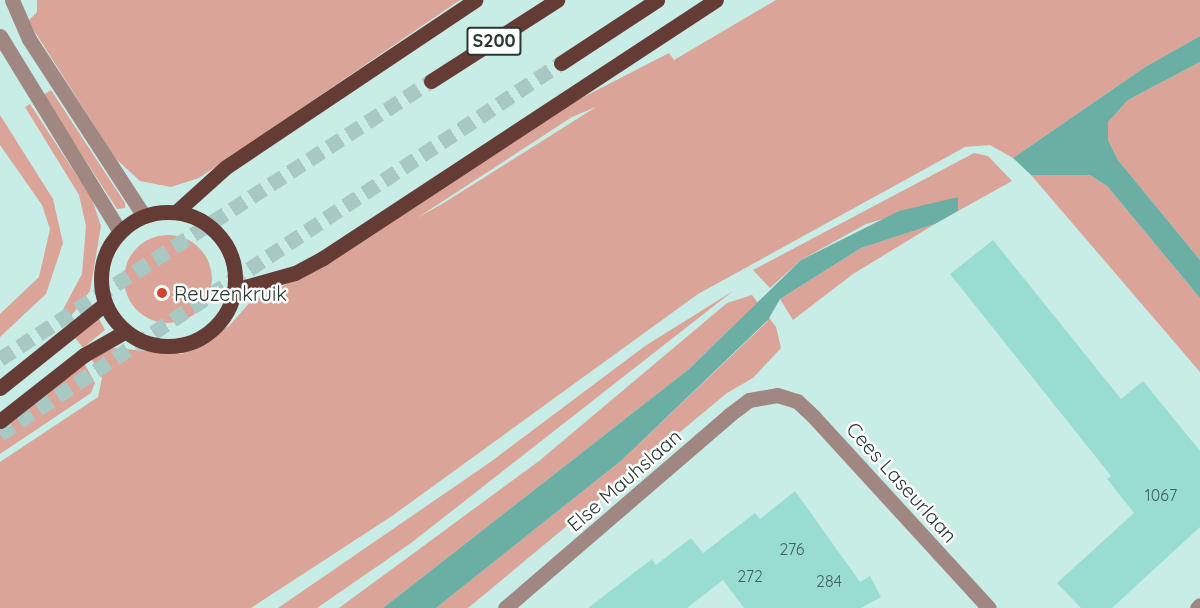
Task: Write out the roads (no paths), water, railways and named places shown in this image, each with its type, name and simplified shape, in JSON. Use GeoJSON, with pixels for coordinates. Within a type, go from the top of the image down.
{"type":"FeatureCollection","features":[{"type":"Feature","properties":{"kind":"main road"},"geometry":{"type":"LineString","coordinates":[[176,212],[226,167],[475,0]]}},
{"type":"Feature","properties":{"kind":"main road","name":"S200"},"geometry":{"type":"LineString","coordinates":[[431,81],[557,0]]}},
{"type":"Feature","properties":{"kind":"main road"},"geometry":{"type":"LineString","coordinates":[[561,63],[657,0]]}},
{"type":"Feature","properties":{"kind":"main road"},"geometry":{"type":"LineString","coordinates":[[234,290],[295,273],[323,258],[716,0]]}},
{"type":"Feature","properties":{"kind":"main road"},"geometry":{"type":"LineString","coordinates":[[176,212],[199,219],[225,244],[233,266],[234,290],[222,318],[198,338],[169,346],[126,331],[105,304],[102,265],[120,232],[144,216],[176,212]]}},
{"type":"Feature","properties":{"kind":"main road"},"geometry":{"type":"LineString","coordinates":[[0,388],[105,304]]}},
{"type":"Feature","properties":{"kind":"main road"},"geometry":{"type":"LineString","coordinates":[[0,422],[84,355],[126,331]]}},
{"type":"Feature","properties":{"kind":"street"},"geometry":{"type":"LineString","coordinates":[[12,0],[29,39],[144,216]]}},
{"type":"Feature","properties":{"kind":"street"},"geometry":{"type":"LineString","coordinates":[[0,36],[120,232]]}},
{"type":"Feature","properties":{"kind":"street","name":"Else Mauhslaan"},"geometry":{"type":"LineString","coordinates":[[505,608],[729,415],[749,400],[777,395]]}},
{"type":"Feature","properties":{"kind":"street","name":"Cees Laseurlaan"},"geometry":{"type":"LineString","coordinates":[[777,395],[797,401],[813,416],[989,608]]}},
{"type":"Feature","properties":{"kind":"tunnel"},"geometry":{"type":"LineString","coordinates":[[0,434],[561,63]]}},
{"type":"Feature","properties":{"kind":"tunnel"},"geometry":{"type":"LineString","coordinates":[[0,359],[431,81]]}},
{"type":"Feature","properties":{"kind":"place","name":"Reuzenkruik"},"geometry":{"type":"Point","coordinates":[162,293]}}]}
